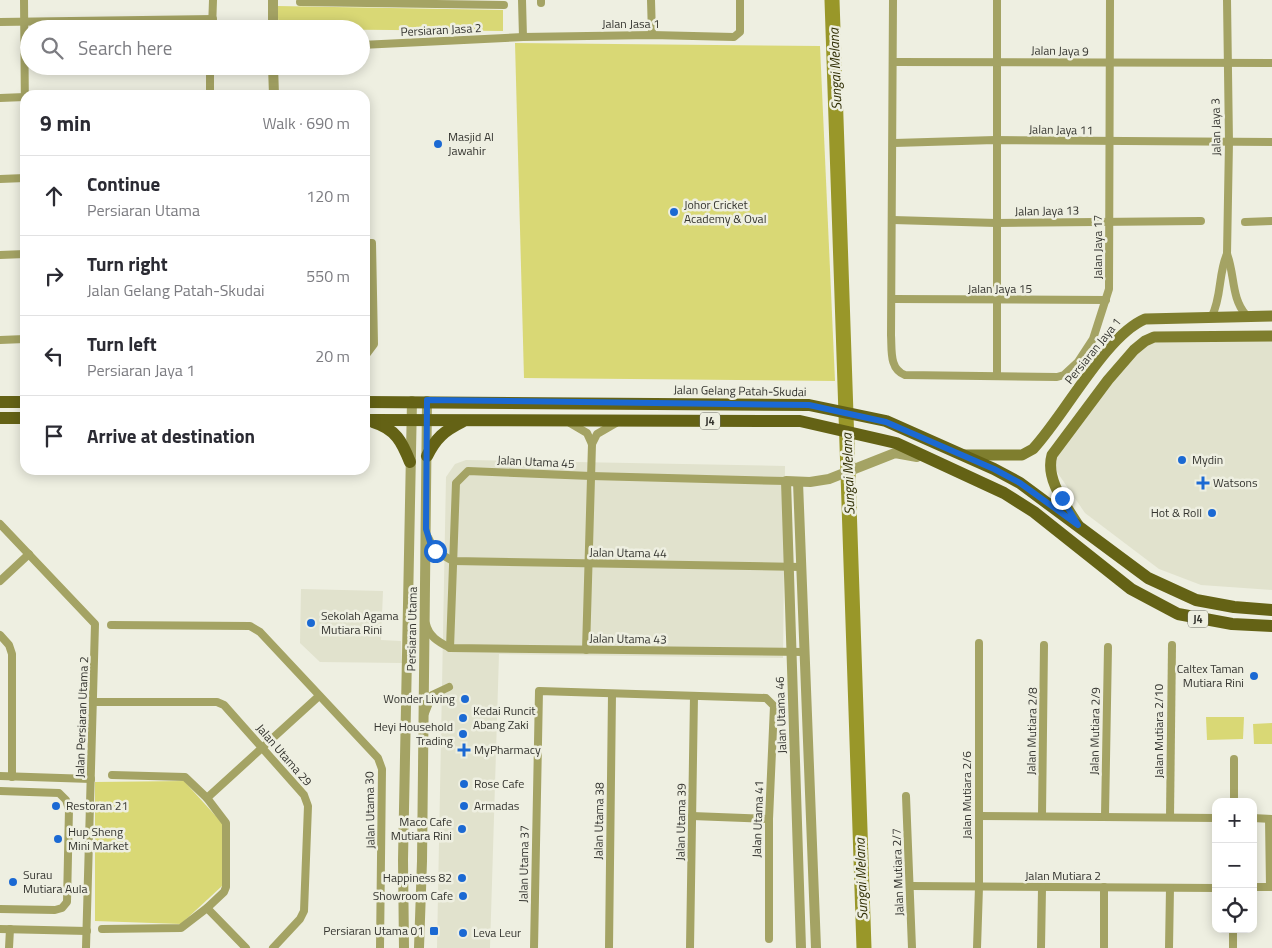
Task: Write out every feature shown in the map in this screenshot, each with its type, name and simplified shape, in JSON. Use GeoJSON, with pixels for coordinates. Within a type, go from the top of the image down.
{"type":"FeatureCollection","features":[{"type":"Feature","properties":{"kind":"main road","name":"Persiaran Jaya 1"},"geometry":{"type":"LineString","coordinates":[[962,455],[1014,456],[1022,455],[1033,449],[1095,367],[1133,324],[1145,319],[1246,315],[1272,316]]}},
{"type":"Feature","properties":{"kind":"main road"},"geometry":{"type":"LineString","coordinates":[[1078,525],[1062,498],[1049,465],[1052,454],[1108,380],[1134,350],[1154,337],[1272,336]]}},
{"type":"Feature","properties":{"kind":"main road"},"geometry":{"type":"LineString","coordinates":[[1095,367],[1096,376],[1102,381],[1108,380]]}},
{"type":"Feature","properties":{"kind":"main road","name":"Jalan Gelang Patah-Skudai"},"geometry":{"type":"LineString","coordinates":[[370,402],[427,400],[809,405],[836,409],[886,422],[1020,483],[1148,578],[1196,600],[1234,607],[1272,610]]}},
{"type":"Feature","properties":{"kind":"main road"},"geometry":{"type":"LineString","coordinates":[[0,402],[20,402]]}},
{"type":"Feature","properties":{"kind":"main road"},"geometry":{"type":"LineString","coordinates":[[0,418],[20,418]]}},
{"type":"Feature","properties":{"kind":"main road","name":"J4"},"geometry":{"type":"LineString","coordinates":[[370,420],[800,421],[857,432],[896,443],[1004,494],[1034,512],[1131,589],[1178,614],[1207,621],[1272,626]]}},
{"type":"Feature","properties":{"kind":"main road"},"geometry":{"type":"LineString","coordinates":[[427,456],[435,439],[445,431],[467,420]]}},
{"type":"Feature","properties":{"kind":"main road"},"geometry":{"type":"LineString","coordinates":[[370,422],[391,430],[402,441],[410,462]]}},
{"type":"Feature","properties":{"kind":"main road"},"geometry":{"type":"LineString","coordinates":[[1234,607],[1272,602]]}},
{"type":"Feature","properties":{"kind":"street"},"geometry":{"type":"LineString","coordinates":[[24,0],[24,20]]}},
{"type":"Feature","properties":{"kind":"street"},"geometry":{"type":"LineString","coordinates":[[150,20],[213,19],[213,0]]}},
{"type":"Feature","properties":{"kind":"street"},"geometry":{"type":"LineString","coordinates":[[273,0],[273,20]]}},
{"type":"Feature","properties":{"kind":"street"},"geometry":{"type":"LineString","coordinates":[[522,0],[523,37]]}},
{"type":"Feature","properties":{"kind":"street"},"geometry":{"type":"LineString","coordinates":[[651,0],[652,35]]}},
{"type":"Feature","properties":{"kind":"street","name":"Jalan Jasa 1"},"geometry":{"type":"LineString","coordinates":[[523,37],[738,35],[740,0]]}},
{"type":"Feature","properties":{"kind":"street"},"geometry":{"type":"LineString","coordinates":[[893,0],[893,298]]}},
{"type":"Feature","properties":{"kind":"street"},"geometry":{"type":"LineString","coordinates":[[997,0],[995,61],[997,375]]}},
{"type":"Feature","properties":{"kind":"street","name":"Jalan Jaya 17"},"geometry":{"type":"LineString","coordinates":[[893,298],[891,335],[893,363],[899,373],[905,375],[1057,377],[1064,375],[1078,362],[1093,339],[1106,300],[1111,259],[1110,0]]}},
{"type":"Feature","properties":{"kind":"street","name":"Jalan Jaya 3"},"geometry":{"type":"LineString","coordinates":[[1227,0],[1229,142],[1227,254]]}},
{"type":"Feature","properties":{"kind":"street"},"geometry":{"type":"LineString","coordinates":[[300,2],[394,1],[504,5]]}},
{"type":"Feature","properties":{"kind":"street"},"geometry":{"type":"LineString","coordinates":[[0,22],[20,22]]}},
{"type":"Feature","properties":{"kind":"street","name":"Persiaran Jasa 2"},"geometry":{"type":"LineString","coordinates":[[370,45],[523,37]]}},
{"type":"Feature","properties":{"kind":"street","name":"Jalan Jaya 9"},"geometry":{"type":"LineString","coordinates":[[893,62],[1272,63]]}},
{"type":"Feature","properties":{"kind":"street"},"geometry":{"type":"LineString","coordinates":[[25,75],[25,90]]}},
{"type":"Feature","properties":{"kind":"street"},"geometry":{"type":"LineString","coordinates":[[210,75],[210,90]]}},
{"type":"Feature","properties":{"kind":"street"},"geometry":{"type":"LineString","coordinates":[[274,75],[274,90]]}},
{"type":"Feature","properties":{"kind":"street"},"geometry":{"type":"LineString","coordinates":[[0,98],[20,98]]}},
{"type":"Feature","properties":{"kind":"street","name":"Jalan Jaya 11"},"geometry":{"type":"LineString","coordinates":[[894,143],[995,140],[1111,143],[1272,142]]}},
{"type":"Feature","properties":{"kind":"street"},"geometry":{"type":"LineString","coordinates":[[0,179],[20,178]]}},
{"type":"Feature","properties":{"kind":"street","name":"Jalan Jaya 13"},"geometry":{"type":"LineString","coordinates":[[893,220],[996,223],[1201,221]]}},
{"type":"Feature","properties":{"kind":"street"},"geometry":{"type":"LineString","coordinates":[[1244,222],[1272,221]]}},
{"type":"Feature","properties":{"kind":"street"},"geometry":{"type":"LineString","coordinates":[[0,254],[20,254]]}},
{"type":"Feature","properties":{"kind":"street"},"geometry":{"type":"LineString","coordinates":[[1227,254],[1232,265],[1236,302],[1246,315]]}},
{"type":"Feature","properties":{"kind":"street"},"geometry":{"type":"LineString","coordinates":[[1212,316],[1219,300],[1222,264],[1227,254]]}},
{"type":"Feature","properties":{"kind":"street"},"geometry":{"type":"LineString","coordinates":[[370,277],[374,344],[370,350]]}},
{"type":"Feature","properties":{"kind":"street","name":"Jalan Jaya 15"},"geometry":{"type":"LineString","coordinates":[[893,298],[996,301],[1106,300]]}},
{"type":"Feature","properties":{"kind":"street"},"geometry":{"type":"LineString","coordinates":[[0,340],[20,340]]}},
{"type":"Feature","properties":{"kind":"street","name":"Persiaran Utama"},"geometry":{"type":"LineString","coordinates":[[419,948],[424,716],[427,400]]}},
{"type":"Feature","properties":{"kind":"street","name":"Persiaran Utama"},"geometry":{"type":"LineString","coordinates":[[404,948],[403,860],[412,401]]}},
{"type":"Feature","properties":{"kind":"street"},"geometry":{"type":"LineString","coordinates":[[563,421],[579,427],[587,433],[592,444]]}},
{"type":"Feature","properties":{"kind":"street"},"geometry":{"type":"LineString","coordinates":[[586,650],[592,444],[597,434],[620,421]]}},
{"type":"Feature","properties":{"kind":"street"},"geometry":{"type":"LineString","coordinates":[[786,481],[810,482],[829,479],[895,453],[938,462]]}},
{"type":"Feature","properties":{"kind":"street","name":"Jalan Utama 45"},"geometry":{"type":"LineString","coordinates":[[450,648],[456,483],[468,470],[591,476],[786,481]]}},
{"type":"Feature","properties":{"kind":"street","name":"Jalan Utama 46"},"geometry":{"type":"LineString","coordinates":[[786,481],[801,948]]}},
{"type":"Feature","properties":{"kind":"street","name":"Jalan Utama 46"},"geometry":{"type":"LineString","coordinates":[[798,482],[816,948]]}},
{"type":"Feature","properties":{"kind":"street","name":"Jalan Persiaran Utama 2"},"geometry":{"type":"LineString","coordinates":[[0,524],[95,624],[86,948]]}},
{"type":"Feature","properties":{"kind":"street"},"geometry":{"type":"LineString","coordinates":[[426,529],[435,551],[453,561]]}},
{"type":"Feature","properties":{"kind":"street"},"geometry":{"type":"LineString","coordinates":[[0,581],[29,554]]}},
{"type":"Feature","properties":{"kind":"street","name":"Jalan Utama 44"},"geometry":{"type":"LineString","coordinates":[[453,561],[802,567]]}},
{"type":"Feature","properties":{"kind":"street"},"geometry":{"type":"LineString","coordinates":[[425,617],[431,636],[450,648]]}},
{"type":"Feature","properties":{"kind":"street","name":"Jalan Utama 30"},"geometry":{"type":"LineString","coordinates":[[111,625],[250,626],[260,632],[378,758],[382,769],[380,948]]}},
{"type":"Feature","properties":{"kind":"street"},"geometry":{"type":"LineString","coordinates":[[0,635],[9,645],[12,654],[12,777]]}},
{"type":"Feature","properties":{"kind":"street","name":"Jalan Mutiara 2/6"},"geometry":{"type":"LineString","coordinates":[[977,948],[980,643]]}},
{"type":"Feature","properties":{"kind":"street","name":"Jalan Mutiara 2/8"},"geometry":{"type":"LineString","coordinates":[[1042,816],[1044,645]]}},
{"type":"Feature","properties":{"kind":"street","name":"Jalan Mutiara 2/10"},"geometry":{"type":"LineString","coordinates":[[1170,817],[1172,645]]}},
{"type":"Feature","properties":{"kind":"street","name":"Jalan Mutiara 2/9"},"geometry":{"type":"LineString","coordinates":[[1105,816],[1108,647]]}},
{"type":"Feature","properties":{"kind":"street","name":"Jalan Utama 43"},"geometry":{"type":"LineString","coordinates":[[450,648],[805,652]]}},
{"type":"Feature","properties":{"kind":"street"},"geometry":{"type":"LineString","coordinates":[[424,716],[432,695],[449,687]]}},
{"type":"Feature","properties":{"kind":"street","name":"Jalan Utama 37"},"geometry":{"type":"LineString","coordinates":[[534,948],[539,691],[612,694]]}},
{"type":"Feature","properties":{"kind":"street"},"geometry":{"type":"LineString","coordinates":[[612,694],[694,696]]}},
{"type":"Feature","properties":{"kind":"street","name":"Jalan Utama 38"},"geometry":{"type":"LineString","coordinates":[[609,948],[612,694]]}},
{"type":"Feature","properties":{"kind":"street"},"geometry":{"type":"LineString","coordinates":[[207,798],[319,696]]}},
{"type":"Feature","properties":{"kind":"street","name":"Jalan Utama 41"},"geometry":{"type":"LineString","coordinates":[[694,696],[766,698],[774,706],[769,819],[769,939]]}},
{"type":"Feature","properties":{"kind":"street","name":"Jalan Utama 39"},"geometry":{"type":"LineString","coordinates":[[690,948],[694,696]]}},
{"type":"Feature","properties":{"kind":"street","name":"Jalan Utama 29"},"geometry":{"type":"LineString","coordinates":[[93,702],[217,702],[224,705],[304,795],[308,806],[304,911],[300,919],[273,948]]}},
{"type":"Feature","properties":{"kind":"street"},"geometry":{"type":"LineString","coordinates":[[1234,759],[1234,798]]}},
{"type":"Feature","properties":{"kind":"street"},"geometry":{"type":"LineString","coordinates":[[102,929],[181,928],[207,908],[224,892],[226,887],[227,826],[207,798],[185,777],[112,775]]}},
{"type":"Feature","properties":{"kind":"street"},"geometry":{"type":"LineString","coordinates":[[0,776],[91,779]]}},
{"type":"Feature","properties":{"kind":"street"},"geometry":{"type":"LineString","coordinates":[[0,792],[59,793],[66,800],[69,809],[67,902],[62,908],[55,910],[0,909]]}},
{"type":"Feature","properties":{"kind":"street","name":"Jalan Mutiara 2/7"},"geometry":{"type":"LineString","coordinates":[[906,796],[912,948]]}},
{"type":"Feature","properties":{"kind":"street"},"geometry":{"type":"LineString","coordinates":[[692,816],[769,819]]}},
{"type":"Feature","properties":{"kind":"street"},"geometry":{"type":"LineString","coordinates":[[978,816],[1212,818]]}},
{"type":"Feature","properties":{"kind":"street"},"geometry":{"type":"LineString","coordinates":[[1257,818],[1271,818],[1271,887],[1257,887]]}},
{"type":"Feature","properties":{"kind":"street","name":"Jalan Mutiara 2"},"geometry":{"type":"LineString","coordinates":[[911,886],[1212,888]]}},
{"type":"Feature","properties":{"kind":"street"},"geometry":{"type":"LineString","coordinates":[[1104,887],[1104,948]]}},
{"type":"Feature","properties":{"kind":"street"},"geometry":{"type":"LineString","coordinates":[[1041,948],[1042,888]]}},
{"type":"Feature","properties":{"kind":"street"},"geometry":{"type":"LineString","coordinates":[[1169,948],[1170,888]]}},
{"type":"Feature","properties":{"kind":"street"},"geometry":{"type":"LineString","coordinates":[[207,908],[246,948]]}},
{"type":"Feature","properties":{"kind":"street"},"geometry":{"type":"LineString","coordinates":[[0,929],[87,931]]}},
{"type":"Feature","properties":{"kind":"street"},"geometry":{"type":"LineString","coordinates":[[9,948],[10,929]]}},
{"type":"Feature","properties":{"kind":"street"},"geometry":{"type":"LineString","coordinates":[[1233,933],[1233,948]]}},
{"type":"Feature","properties":{"kind":"shaded area"},"geometry":{"type":"Polygon","coordinates":[[[277,6],[503,10],[503,31],[370,30],[370,20],[278,20],[277,6]]]}},
{"type":"Feature","properties":{"kind":"shaded area","name":"Johor Cricket Academy & Oval"},"geometry":{"type":"Polygon","coordinates":[[[515,43],[820,46],[835,381],[524,378],[515,43]]]}},
{"type":"Feature","properties":{"kind":"shaded area"},"geometry":{"type":"Polygon","coordinates":[[[370,296],[371,345],[370,346],[370,296]]]}},
{"type":"Feature","properties":{"kind":"shaded area","name":"Mydin"},"geometry":{"type":"Polygon","coordinates":[[[1272,338],[1272,590],[1201,585],[1159,569],[1085,513],[1055,469],[1055,455],[1144,341],[1272,338]]]}},
{"type":"Feature","properties":{"kind":"shaded area"},"geometry":{"type":"Polygon","coordinates":[[[466,460],[785,466],[783,658],[499,654],[490,948],[437,948],[446,477],[455,464],[466,460]]]}},
{"type":"Feature","properties":{"kind":"shaded area"},"geometry":{"type":"Polygon","coordinates":[[[301,589],[383,591],[381,640],[401,641],[402,663],[320,662],[300,643],[301,589]]]}},
{"type":"Feature","properties":{"kind":"shaded area"},"geometry":{"type":"Polygon","coordinates":[[[1206,717],[1244,717],[1243,739],[1207,740],[1206,717]]]}},
{"type":"Feature","properties":{"kind":"shaded area"},"geometry":{"type":"Polygon","coordinates":[[[1272,723],[1272,744],[1254,744],[1253,724],[1272,723]]]}},
{"type":"Feature","properties":{"kind":"shaded area"},"geometry":{"type":"Polygon","coordinates":[[[184,781],[223,824],[222,886],[181,924],[95,921],[95,782],[184,781]]]}},
{"type":"Feature","properties":{"kind":"waterway","name":"Sungai Melana"},"geometry":{"type":"LineString","coordinates":[[832,0],[864,948]]}},
{"type":"Feature","properties":{"kind":"place","name":"Masjid Al Jawahir"},"geometry":{"type":"Point","coordinates":[438,144]}},
{"type":"Feature","properties":{"kind":"place","name":"Johor Cricket Academy & Oval"},"geometry":{"type":"Point","coordinates":[674,212]}},
{"type":"Feature","properties":{"kind":"place","name":"Mydin"},"geometry":{"type":"Point","coordinates":[1182,460]}},
{"type":"Feature","properties":{"kind":"place","name":"Watsons"},"geometry":{"type":"Point","coordinates":[1203,483]}},
{"type":"Feature","properties":{"kind":"place","name":"Hot & Roll"},"geometry":{"type":"Point","coordinates":[1212,513]}},
{"type":"Feature","properties":{"kind":"place","name":"Sekolah Agama Mutiara Rini"},"geometry":{"type":"Point","coordinates":[311,623]}},
{"type":"Feature","properties":{"kind":"place","name":"Caltex Taman Mutiara Rini"},"geometry":{"type":"Point","coordinates":[1254,676]}},
{"type":"Feature","properties":{"kind":"place","name":"Wonder Living"},"geometry":{"type":"Point","coordinates":[465,699]}},
{"type":"Feature","properties":{"kind":"place","name":"Kedai Runcit Abang Zaki"},"geometry":{"type":"Point","coordinates":[463,718]}},
{"type":"Feature","properties":{"kind":"place","name":"Heyi Household Trading"},"geometry":{"type":"Point","coordinates":[463,734]}},
{"type":"Feature","properties":{"kind":"place","name":"MyPharmacy"},"geometry":{"type":"Point","coordinates":[464,750]}},
{"type":"Feature","properties":{"kind":"place","name":"Rose Cafe"},"geometry":{"type":"Point","coordinates":[464,784]}},
{"type":"Feature","properties":{"kind":"place","name":"Restoran 21"},"geometry":{"type":"Point","coordinates":[56,806]}},
{"type":"Feature","properties":{"kind":"place","name":"Armadas"},"geometry":{"type":"Point","coordinates":[464,806]}},
{"type":"Feature","properties":{"kind":"place","name":"Maco Cafe Mutiara Rini"},"geometry":{"type":"Point","coordinates":[462,829]}},
{"type":"Feature","properties":{"kind":"place","name":"Hup Sheng Mini Market"},"geometry":{"type":"Point","coordinates":[58,839]}},
{"type":"Feature","properties":{"kind":"place","name":"Happiness 82"},"geometry":{"type":"Point","coordinates":[462,878]}},
{"type":"Feature","properties":{"kind":"place","name":"Surau Mutiara Aula"},"geometry":{"type":"Point","coordinates":[13,882]}},
{"type":"Feature","properties":{"kind":"place","name":"Showroom Cafe"},"geometry":{"type":"Point","coordinates":[463,896]}},
{"type":"Feature","properties":{"kind":"place","name":"Persiaran Utama 01"},"geometry":{"type":"Point","coordinates":[434,931]}},
{"type":"Feature","properties":{"kind":"place","name":"Leva Leur"},"geometry":{"type":"Point","coordinates":[463,933]}},
{"type":"Feature","properties":{"kind":"route"},"geometry":{"type":"LineString","coordinates":[[435,551],[428,538],[426,529],[427,400],[809,405],[836,409],[886,422],[994,469],[1020,483],[1078,525],[1062,498]]}}]}
